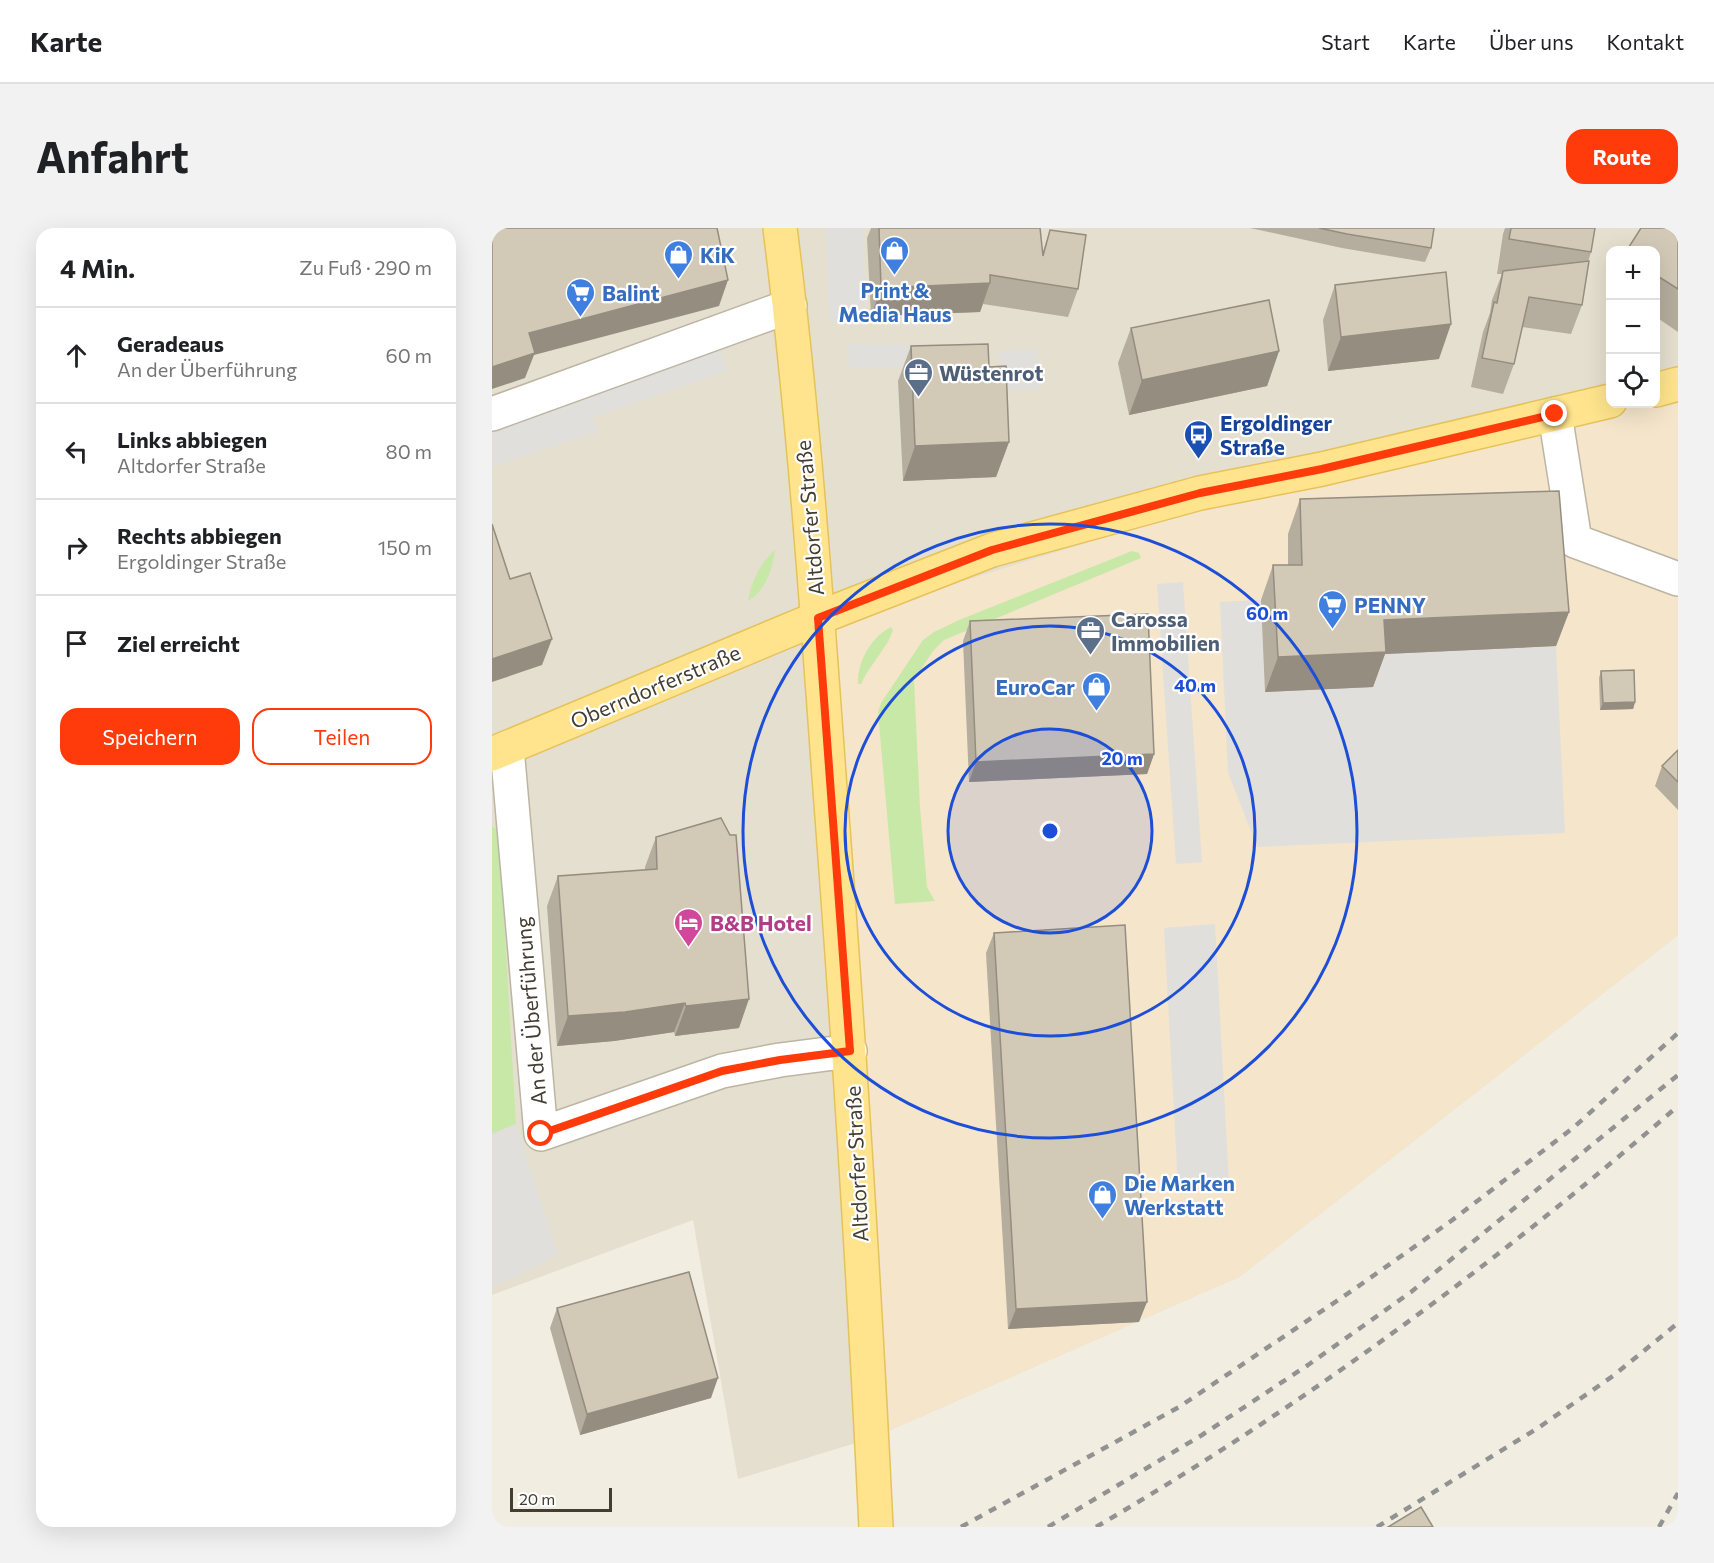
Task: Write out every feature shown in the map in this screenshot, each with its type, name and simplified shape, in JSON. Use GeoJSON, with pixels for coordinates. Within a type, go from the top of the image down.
{"type":"FeatureCollection","features":[{"type":"Feature","properties":{"kind":"main road","name":"Altdorfer Straße"},"geometry":{"type":"LineString","coordinates":[[780,228],[790,306],[818,618],[850,1051],[876,1527]]}},
{"type":"Feature","properties":{"kind":"main road"},"geometry":{"type":"LineString","coordinates":[[1660,389],[1678,384]]}},
{"type":"Feature","properties":{"kind":"main road"},"geometry":{"type":"LineString","coordinates":[[818,618],[992,550],[1200,493],[1322,469],[1606,402]]}},
{"type":"Feature","properties":{"kind":"main road","name":"Oberndorferstraße"},"geometry":{"type":"LineString","coordinates":[[499,751],[818,618]]}},
{"type":"Feature","properties":{"kind":"street"},"geometry":{"type":"LineString","coordinates":[[492,414],[790,306]]}},
{"type":"Feature","properties":{"kind":"street"},"geometry":{"type":"LineString","coordinates":[[1555,414],[1575,540],[1678,579]]}},
{"type":"Feature","properties":{"kind":"street","name":"An der Überführung"},"geometry":{"type":"LineString","coordinates":[[499,751],[541,1134],[722,1071],[780,1060],[850,1051]]}},
{"type":"Feature","properties":{"kind":"shaded area"},"geometry":{"type":"Polygon","coordinates":[[[492,228],[1678,228],[1678,935],[1239,1277],[872,1438],[738,1479],[693,1220],[492,1295],[492,228]]]}},
{"type":"Feature","properties":{"kind":"shaded area"},"geometry":{"type":"Polygon","coordinates":[[[826,228],[863,228],[866,322],[829,323],[826,228]]]}},
{"type":"Feature","properties":{"kind":"shaded area"},"geometry":{"type":"Polygon","coordinates":[[[849,344],[920,345],[920,368],[848,367],[849,344]]]}},
{"type":"Feature","properties":{"kind":"shaded area"},"geometry":{"type":"Polygon","coordinates":[[[720,347],[727,371],[592,418],[598,432],[492,467],[492,424],[720,347]]]}},
{"type":"Feature","properties":{"kind":"shaded area"},"geometry":{"type":"Polygon","coordinates":[[[1037,349],[1039,389],[1002,390],[1000,351],[1037,349]]]}},
{"type":"Feature","properties":{"kind":"shaded area"},"geometry":{"type":"Polygon","coordinates":[[[1678,383],[1678,935],[1239,1277],[872,1438],[816,626],[1239,496],[1606,405],[1606,408],[1660,408],[1660,400],[1678,383]]]}},
{"type":"Feature","properties":{"kind":"shaded area"},"geometry":{"type":"Polygon","coordinates":[[[1183,582],[1202,862],[1176,864],[1157,584],[1183,582]]]}},
{"type":"Feature","properties":{"kind":"shaded area"},"geometry":{"type":"Polygon","coordinates":[[[1261,600],[1371,654],[1556,646],[1565,833],[1257,847],[1228,772],[1220,602],[1261,600]]]}},
{"type":"Feature","properties":{"kind":"shaded area"},"geometry":{"type":"Polygon","coordinates":[[[1215,924],[1229,1183],[1178,1186],[1164,928],[1215,924]]]}},
{"type":"Feature","properties":{"kind":"shaded area"},"geometry":{"type":"Polygon","coordinates":[[[516,1124],[558,1254],[513,1278],[492,1286],[492,1134],[516,1124]]]}},
{"type":"Feature","properties":{"kind":"green space"},"geometry":{"type":"Polygon","coordinates":[[[775,550],[767,579],[754,597],[748,601],[757,573],[775,550]]]}},
{"type":"Feature","properties":{"kind":"green space"},"geometry":{"type":"Polygon","coordinates":[[[1132,551],[1139,553],[1141,558],[944,640],[933,651],[914,680],[920,807],[927,887],[935,901],[895,904],[878,712],[881,703],[923,640],[959,620],[1132,551]]]}},
{"type":"Feature","properties":{"kind":"green space"},"geometry":{"type":"Polygon","coordinates":[[[891,627],[893,630],[888,642],[861,684],[858,684],[860,667],[867,651],[877,637],[891,627]]]}},
{"type":"Feature","properties":{"kind":"green space"},"geometry":{"type":"Polygon","coordinates":[[[492,826],[499,831],[516,1124],[492,1134],[492,826]]]}},
{"type":"Feature","properties":{"kind":"building"},"geometry":{"type":"Polygon","coordinates":[[[492,228],[717,228],[728,280],[529,333],[535,353],[492,367],[492,228]]]}},
{"type":"Feature","properties":{"kind":"building"},"geometry":{"type":"Polygon","coordinates":[[[879,228],[1040,228],[1043,256],[1050,230],[1086,235],[1078,289],[990,275],[990,283],[881,288],[879,228]]]}},
{"type":"Feature","properties":{"kind":"building"},"geometry":{"type":"Polygon","coordinates":[[[1319,228],[1434,228],[1431,248],[1319,228]]]}},
{"type":"Feature","properties":{"kind":"building"},"geometry":{"type":"Polygon","coordinates":[[[1511,228],[1595,228],[1591,252],[1509,239],[1511,228]]]}},
{"type":"Feature","properties":{"kind":"building"},"geometry":{"type":"Polygon","coordinates":[[[1641,228],[1678,228],[1678,289],[1660,278],[1660,246],[1630,246],[1641,228]]]}},
{"type":"Feature","properties":{"kind":"building"},"geometry":{"type":"Polygon","coordinates":[[[1589,261],[1582,305],[1529,297],[1514,364],[1482,358],[1503,271],[1589,261]]]}},
{"type":"Feature","properties":{"kind":"building"},"geometry":{"type":"Polygon","coordinates":[[[1446,272],[1451,324],[1341,337],[1335,285],[1446,272]]]}},
{"type":"Feature","properties":{"kind":"building"},"geometry":{"type":"Polygon","coordinates":[[[1269,300],[1279,351],[1142,380],[1131,328],[1269,300]]]}},
{"type":"Feature","properties":{"kind":"building"},"geometry":{"type":"Polygon","coordinates":[[[988,344],[989,367],[1006,366],[1009,442],[915,446],[911,346],[988,344]]]}},
{"type":"Feature","properties":{"kind":"building"},"geometry":{"type":"Polygon","coordinates":[[[1559,491],[1569,612],[1384,620],[1386,652],[1278,657],[1273,565],[1302,565],[1300,499],[1559,491]]]}},
{"type":"Feature","properties":{"kind":"building"},"geometry":{"type":"Polygon","coordinates":[[[492,524],[510,579],[530,573],[552,639],[492,659],[492,524]]]}},
{"type":"Feature","properties":{"kind":"building"},"geometry":{"type":"Polygon","coordinates":[[[1148,614],[1154,754],[976,762],[970,621],[1148,614]]]}},
{"type":"Feature","properties":{"kind":"building"},"geometry":{"type":"Polygon","coordinates":[[[1634,670],[1635,702],[1603,703],[1601,671],[1634,670]]]}},
{"type":"Feature","properties":{"kind":"building"},"geometry":{"type":"Polygon","coordinates":[[[1678,750],[1678,782],[1662,766],[1678,750]]]}},
{"type":"Feature","properties":{"kind":"building"},"geometry":{"type":"Polygon","coordinates":[[[721,818],[730,835],[736,835],[749,999],[686,1006],[685,1003],[625,1012],[568,1016],[558,876],[657,869],[656,837],[721,818]]]}},
{"type":"Feature","properties":{"kind":"building"},"geometry":{"type":"Polygon","coordinates":[[[1125,925],[1147,1302],[1016,1309],[994,933],[1125,925]]]}},
{"type":"Feature","properties":{"kind":"building"},"geometry":{"type":"Polygon","coordinates":[[[689,1272],[718,1378],[587,1414],[557,1308],[689,1272]]]}},
{"type":"Feature","properties":{"kind":"building"},"geometry":{"type":"Polygon","coordinates":[[[1421,1507],[1433,1527],[1388,1527],[1421,1507]]]}},
{"type":"Feature","properties":{"kind":"railway"},"geometry":{"type":"LineString","coordinates":[[961,1527],[1179,1407],[1353,1290],[1451,1221],[1573,1128],[1678,1033]]}},
{"type":"Feature","properties":{"kind":"railway"},"geometry":{"type":"LineString","coordinates":[[1048,1527],[1202,1435],[1308,1365],[1411,1292],[1678,1075]]}},
{"type":"Feature","properties":{"kind":"railway"},"geometry":{"type":"LineString","coordinates":[[1096,1527],[1249,1432],[1397,1330],[1540,1221],[1678,1106]]}},
{"type":"Feature","properties":{"kind":"railway"},"geometry":{"type":"LineString","coordinates":[[1377,1527],[1538,1428],[1613,1376],[1678,1323]]}},
{"type":"Feature","properties":{"kind":"railway"},"geometry":{"type":"LineString","coordinates":[[1659,1527],[1678,1493]]}},
{"type":"Feature","properties":{"kind":"place","name":"Print & Media Haus"},"geometry":{"type":"Point","coordinates":[895,276]}},
{"type":"Feature","properties":{"kind":"place","name":"KiK"},"geometry":{"type":"Point","coordinates":[679,280]}},
{"type":"Feature","properties":{"kind":"place","name":"Balint"},"geometry":{"type":"Point","coordinates":[581,318]}},
{"type":"Feature","properties":{"kind":"place","name":"Wüstenrot"},"geometry":{"type":"Point","coordinates":[918,398]}},
{"type":"Feature","properties":{"kind":"place","name":"Ergoldinger Straße"},"geometry":{"type":"Point","coordinates":[1199,460]}},
{"type":"Feature","properties":{"kind":"place","name":"PENNY"},"geometry":{"type":"Point","coordinates":[1333,630]}},
{"type":"Feature","properties":{"kind":"place","name":"Carossa Immobilien"},"geometry":{"type":"Point","coordinates":[1090,656]}},
{"type":"Feature","properties":{"kind":"place","name":"EuroCar"},"geometry":{"type":"Point","coordinates":[1096,712]}},
{"type":"Feature","properties":{"kind":"place","name":"B&B Hotel"},"geometry":{"type":"Point","coordinates":[689,948]}},
{"type":"Feature","properties":{"kind":"place","name":"Die Marken Werkstatt"},"geometry":{"type":"Point","coordinates":[1103,1220]}},
{"type":"Feature","properties":{"kind":"route"},"geometry":{"type":"LineString","coordinates":[[541,1134],[722,1071],[780,1060],[850,1051],[818,618],[992,550],[1200,493],[1322,469],[1555,414]]}}]}
